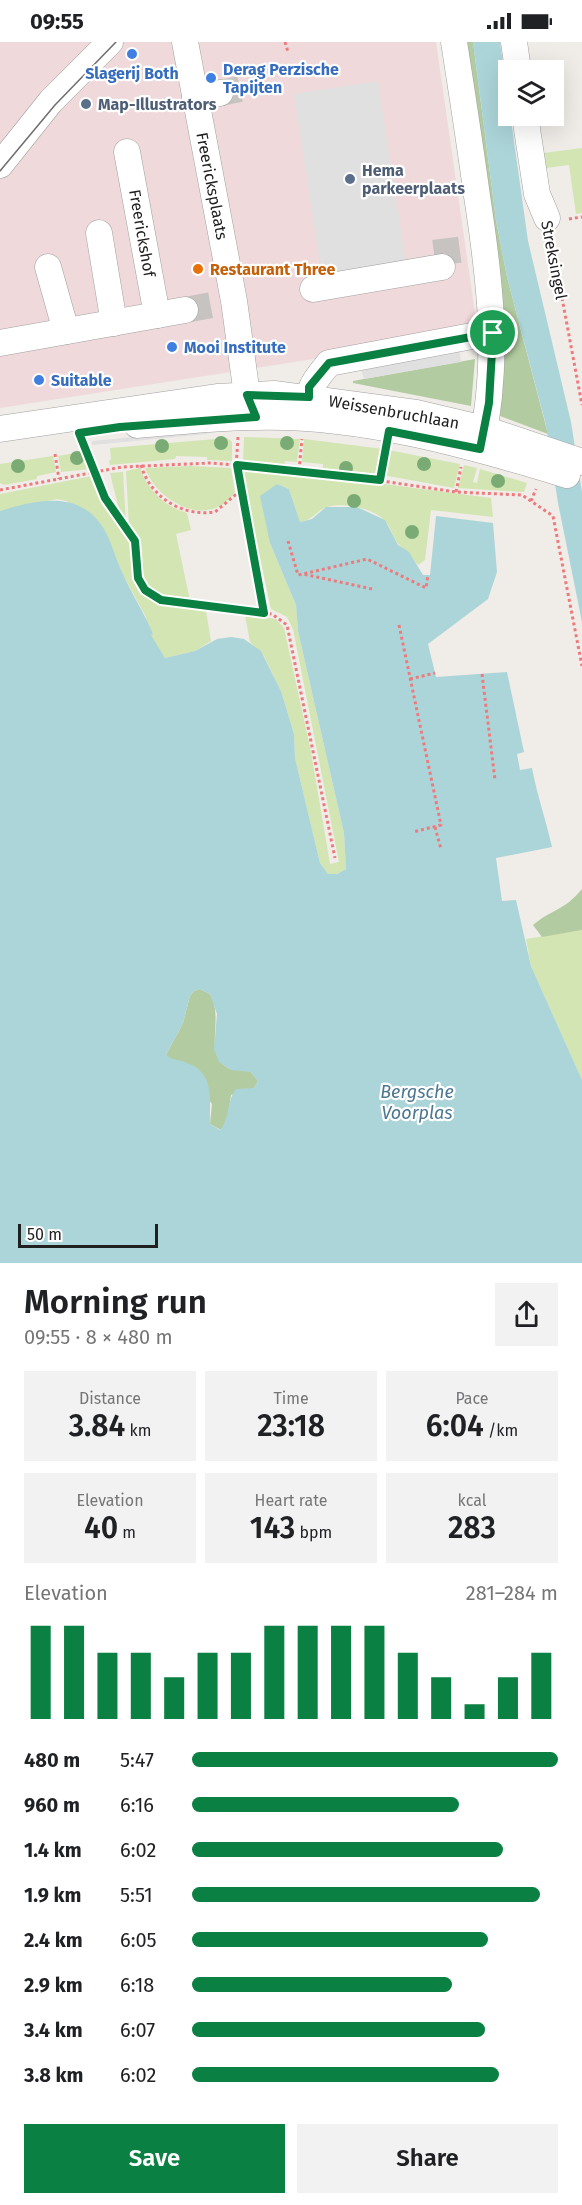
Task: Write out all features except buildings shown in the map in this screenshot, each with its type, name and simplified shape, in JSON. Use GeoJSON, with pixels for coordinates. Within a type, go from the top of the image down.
{"type":"FeatureCollection","features":[{"type":"Feature","properties":{"kind":"street"},"geometry":{"type":"LineString","coordinates":[[0,165],[51,101],[110,42]]}},
{"type":"Feature","properties":{"kind":"street","name":"Freericksplaats"},"geometry":{"type":"LineString","coordinates":[[185,42],[195,97],[223,303],[247,410]]}},
{"type":"Feature","properties":{"kind":"street"},"geometry":{"type":"LineString","coordinates":[[454,42],[463,256],[493,333],[489,403],[482,439]]}},
{"type":"Feature","properties":{"kind":"street"},"geometry":{"type":"LineString","coordinates":[[514,42],[517,60]]}},
{"type":"Feature","properties":{"kind":"street"},"geometry":{"type":"LineString","coordinates":[[195,97],[220,93]]}},
{"type":"Feature","properties":{"kind":"street","name":"Streksingel"},"geometry":{"type":"LineString","coordinates":[[527,126],[537,195],[548,218]]}},
{"type":"Feature","properties":{"kind":"street","name":"Freerickshof"},"geometry":{"type":"LineString","coordinates":[[127,152],[157,315]]}},
{"type":"Feature","properties":{"kind":"street"},"geometry":{"type":"LineString","coordinates":[[99,233],[114,323]]}},
{"type":"Feature","properties":{"kind":"street"},"geometry":{"type":"LineString","coordinates":[[386,261],[463,256]]}},
{"type":"Feature","properties":{"kind":"street"},"geometry":{"type":"LineString","coordinates":[[313,289],[463,256]]}},
{"type":"Feature","properties":{"kind":"street"},"geometry":{"type":"LineString","coordinates":[[48,267],[66,331]]}},
{"type":"Feature","properties":{"kind":"street"},"geometry":{"type":"LineString","coordinates":[[0,343],[185,310]]}},
{"type":"Feature","properties":{"kind":"street","name":"Weissenbruchlaan"},"geometry":{"type":"LineString","coordinates":[[312,413],[309,387],[329,363],[493,333]]}},
{"type":"Feature","properties":{"kind":"street","name":"Weissenbruchlaan"},"geometry":{"type":"LineString","coordinates":[[0,445],[247,410]]}},
{"type":"Feature","properties":{"kind":"street","name":"Weissenbruchlaan"},"geometry":{"type":"LineString","coordinates":[[0,429],[247,410],[312,413],[416,413],[482,439],[544,458],[582,462]]}},
{"type":"Feature","properties":{"kind":"street","name":"Weissenbruchlaan"},"geometry":{"type":"LineString","coordinates":[[312,413],[389,431],[482,439]]}},
{"type":"Feature","properties":{"kind":"street","name":"Weissenbruchlaan"},"geometry":{"type":"LineString","coordinates":[[544,458],[582,479]]}},
{"type":"Feature","properties":{"kind":"path"},"geometry":{"type":"LineString","coordinates":[[285,42],[288,52]]}},
{"type":"Feature","properties":{"kind":"path","name":"Streksingel"},"geometry":{"type":"LineString","coordinates":[[548,218],[582,405]]}},
{"type":"Feature","properties":{"kind":"path"},"geometry":{"type":"LineString","coordinates":[[247,410],[237,465],[264,613]]}},
{"type":"Feature","properties":{"kind":"path"},"geometry":{"type":"LineString","coordinates":[[299,470],[312,413]]}},
{"type":"Feature","properties":{"kind":"path"},"geometry":{"type":"LineString","coordinates":[[380,480],[389,431]]}},
{"type":"Feature","properties":{"kind":"path"},"geometry":{"type":"LineString","coordinates":[[79,433],[113,512],[135,541],[138,578],[145,590],[161,600],[279,616],[289,630],[335,858]]}},
{"type":"Feature","properties":{"kind":"path"},"geometry":{"type":"LineString","coordinates":[[55,454],[59,478]]}},
{"type":"Feature","properties":{"kind":"path"},"geometry":{"type":"LineString","coordinates":[[141,465],[149,482],[160,495],[190,512],[215,512],[240,491]]}},
{"type":"Feature","properties":{"kind":"path"},"geometry":{"type":"LineString","coordinates":[[0,490],[141,465],[237,465],[299,470],[456,492],[522,495],[553,516],[582,666]]}},
{"type":"Feature","properties":{"kind":"path"},"geometry":{"type":"LineString","coordinates":[[288,541],[297,575],[367,559],[426,588],[428,575]]}},
{"type":"Feature","properties":{"kind":"path"},"geometry":{"type":"LineString","coordinates":[[303,574],[372,589]]}},
{"type":"Feature","properties":{"kind":"path"},"geometry":{"type":"LineString","coordinates":[[399,625],[441,825],[413,832]]}},
{"type":"Feature","properties":{"kind":"path"},"geometry":{"type":"LineString","coordinates":[[410,679],[435,673]]}},
{"type":"Feature","properties":{"kind":"path"},"geometry":{"type":"LineString","coordinates":[[482,674],[495,780]]}},
{"type":"Feature","properties":{"kind":"path"},"geometry":{"type":"LineString","coordinates":[[435,827],[441,849]]}},
{"type":"Feature","properties":{"kind":"shaded area"},"geometry":{"type":"Polygon","coordinates":[[[0,42],[436,42],[477,327],[326,357],[0,408],[0,42]]]}},
{"type":"Feature","properties":{"kind":"shaded area","name":"Hema parkeerplaats"},"geometry":{"type":"Polygon","coordinates":[[[378,81],[406,264],[322,276],[294,94],[378,81]]]}},
{"type":"Feature","properties":{"kind":"shaded area"},"geometry":{"type":"Polygon","coordinates":[[[459,348],[461,362],[364,379],[360,365],[459,348]]]}},
{"type":"Feature","properties":{"kind":"shaded area"},"geometry":{"type":"Polygon","coordinates":[[[207,430],[207,434],[92,445],[92,441],[207,430]]]}},
{"type":"Feature","properties":{"kind":"green space"},"geometry":{"type":"Polygon","coordinates":[[[462,42],[473,42],[496,220],[507,277],[548,434],[500,416],[507,332],[462,42]]]}},
{"type":"Feature","properties":{"kind":"green space"},"geometry":{"type":"Polygon","coordinates":[[[582,148],[582,213],[576,214],[569,165],[546,168],[544,153],[582,148]]]}},
{"type":"Feature","properties":{"kind":"green space"},"geometry":{"type":"Polygon","coordinates":[[[475,359],[471,406],[353,383],[353,381],[475,359]]]}},
{"type":"Feature","properties":{"kind":"green space"},"geometry":{"type":"Polygon","coordinates":[[[244,437],[300,439],[297,462],[285,461],[284,465],[243,462],[244,437]]]}},
{"type":"Feature","properties":{"kind":"green space"},"geometry":{"type":"Polygon","coordinates":[[[227,438],[232,442],[232,461],[176,456],[175,459],[110,465],[109,461],[111,459],[110,448],[227,438]]]}},
{"type":"Feature","properties":{"kind":"green space"},"geometry":{"type":"Polygon","coordinates":[[[304,439],[383,449],[379,474],[323,469],[323,464],[302,462],[304,439]]]}},
{"type":"Feature","properties":{"kind":"green space"},"geometry":{"type":"Polygon","coordinates":[[[388,450],[460,464],[454,488],[383,475],[388,450]]]}},
{"type":"Feature","properties":{"kind":"green space"},"geometry":{"type":"Polygon","coordinates":[[[82,452],[89,469],[61,472],[58,456],[82,452]]]}},
{"type":"Feature","properties":{"kind":"green space"},"geometry":{"type":"Polygon","coordinates":[[[53,456],[56,472],[37,476],[37,479],[4,485],[0,483],[0,464],[53,456]]]}},
{"type":"Feature","properties":{"kind":"green space"},"geometry":{"type":"Polygon","coordinates":[[[464,465],[477,468],[473,482],[477,483],[480,469],[527,483],[524,492],[458,488],[464,465]]]}},
{"type":"Feature","properties":{"kind":"green space"},"geometry":{"type":"Polygon","coordinates":[[[190,466],[231,468],[235,492],[224,503],[212,509],[199,510],[185,507],[172,501],[161,492],[145,468],[190,466]]]}},
{"type":"Feature","properties":{"kind":"green space"},"geometry":{"type":"Polygon","coordinates":[[[140,468],[147,484],[164,502],[187,513],[191,530],[176,534],[190,601],[156,593],[142,578],[141,542],[129,526],[126,471],[140,468]]]}},
{"type":"Feature","properties":{"kind":"green space"},"geometry":{"type":"Polygon","coordinates":[[[241,469],[339,478],[491,498],[493,517],[431,510],[425,560],[418,565],[399,545],[389,526],[380,516],[358,507],[341,505],[324,508],[309,519],[300,522],[289,489],[277,484],[270,543],[296,605],[298,631],[344,833],[346,869],[337,874],[328,874],[320,863],[295,758],[294,734],[281,691],[264,656],[250,642],[245,615],[276,619],[284,628],[311,752],[330,864],[339,862],[293,629],[287,617],[271,609],[241,469]]]}},
{"type":"Feature","properties":{"kind":"green space"},"geometry":{"type":"Polygon","coordinates":[[[123,472],[126,524],[122,522],[110,473],[123,472]]]}},
{"type":"Feature","properties":{"kind":"green space"},"geometry":{"type":"Polygon","coordinates":[[[92,476],[109,513],[131,541],[134,579],[142,593],[160,604],[206,611],[211,641],[195,651],[165,658],[150,635],[146,617],[122,573],[105,531],[93,516],[66,501],[57,499],[0,511],[0,494],[92,476]]]}},
{"type":"Feature","properties":{"kind":"green space"},"geometry":{"type":"Polygon","coordinates":[[[582,889],[582,930],[542,937],[533,925],[564,906],[582,889]]]}},
{"type":"Feature","properties":{"kind":"green space"},"geometry":{"type":"Polygon","coordinates":[[[582,930],[582,1080],[531,966],[526,939],[582,930]]]}},
{"type":"Feature","properties":{"kind":"green space"},"geometry":{"type":"Polygon","coordinates":[[[200,989],[210,994],[214,1004],[215,1045],[220,1062],[230,1069],[251,1072],[258,1081],[254,1088],[231,1095],[227,1122],[221,1130],[210,1124],[212,1104],[180,1061],[172,1061],[166,1055],[183,1023],[190,996],[194,991],[200,989]]]}},
{"type":"Feature","properties":{"kind":"water"},"geometry":{"type":"Polygon","coordinates":[[[473,42],[500,42],[503,60],[498,60],[498,126],[512,126],[528,241],[571,422],[582,492],[582,622],[558,503],[546,425],[507,277],[496,220],[473,42]]]}},
{"type":"Feature","properties":{"kind":"water","name":"Bergsche Voorplas"},"geometry":{"type":"Polygon","coordinates":[[[277,484],[289,489],[300,522],[312,519],[326,507],[357,507],[385,520],[398,545],[409,552],[423,575],[430,575],[436,516],[493,523],[497,572],[488,599],[428,644],[436,677],[507,672],[524,752],[517,754],[520,770],[532,768],[550,837],[552,847],[496,858],[502,901],[516,900],[531,966],[582,1080],[582,1263],[0,1263],[0,511],[42,501],[56,501],[83,508],[94,516],[107,534],[126,580],[153,634],[151,635],[165,658],[195,651],[217,639],[231,637],[244,639],[261,651],[281,691],[294,734],[295,758],[320,863],[328,874],[337,874],[346,869],[344,833],[298,631],[296,605],[270,543],[260,496],[277,484]],[[200,989],[194,991],[190,996],[183,1023],[166,1055],[196,1068],[203,1074],[209,1089],[210,1124],[220,1130],[226,1120],[236,1089],[254,1088],[258,1081],[251,1072],[231,1070],[219,1062],[214,1049],[217,1014],[210,994],[200,989]]]}},
{"type":"Feature","properties":{"kind":"tunnel"},"geometry":{"type":"LineString","coordinates":[[220,93],[240,89]]}},
{"type":"Feature","properties":{"kind":"tunnel"},"geometry":{"type":"LineString","coordinates":[[434,253],[464,249]]}},
{"type":"Feature","properties":{"kind":"tunnel"},"geometry":{"type":"LineString","coordinates":[[185,310],[212,305]]}},
{"type":"Feature","properties":{"kind":"tram line"},"geometry":{"type":"LineString","coordinates":[[0,171],[55,105],[116,42]]}},
{"type":"Feature","properties":{"kind":"place","name":"Slagerij Both"},"geometry":{"type":"Point","coordinates":[132,54]}},
{"type":"Feature","properties":{"kind":"place","name":"Derag Perzische Tapijten"},"geometry":{"type":"Point","coordinates":[211,78]}},
{"type":"Feature","properties":{"kind":"place","name":"Map-Illustrators"},"geometry":{"type":"Point","coordinates":[86,104]}},
{"type":"Feature","properties":{"kind":"place","name":"Hema parkeerplaats"},"geometry":{"type":"Point","coordinates":[350,179]}},
{"type":"Feature","properties":{"kind":"place","name":"Restaurant Three"},"geometry":{"type":"Point","coordinates":[198,269]}},
{"type":"Feature","properties":{"kind":"place","name":"Mooi Institute"},"geometry":{"type":"Point","coordinates":[172,347]}},
{"type":"Feature","properties":{"kind":"place","name":"Suitable"},"geometry":{"type":"Point","coordinates":[39,380]}},
{"type":"Feature","properties":{"kind":"route"},"geometry":{"type":"LineString","coordinates":[[493,333],[489,403],[480,449],[389,431],[380,480],[237,465],[264,613],[161,600],[145,590],[138,578],[137,544],[105,498],[79,433],[169,422],[256,417],[247,395],[274,394],[309,397],[309,387],[329,363],[493,333]]}}]}
